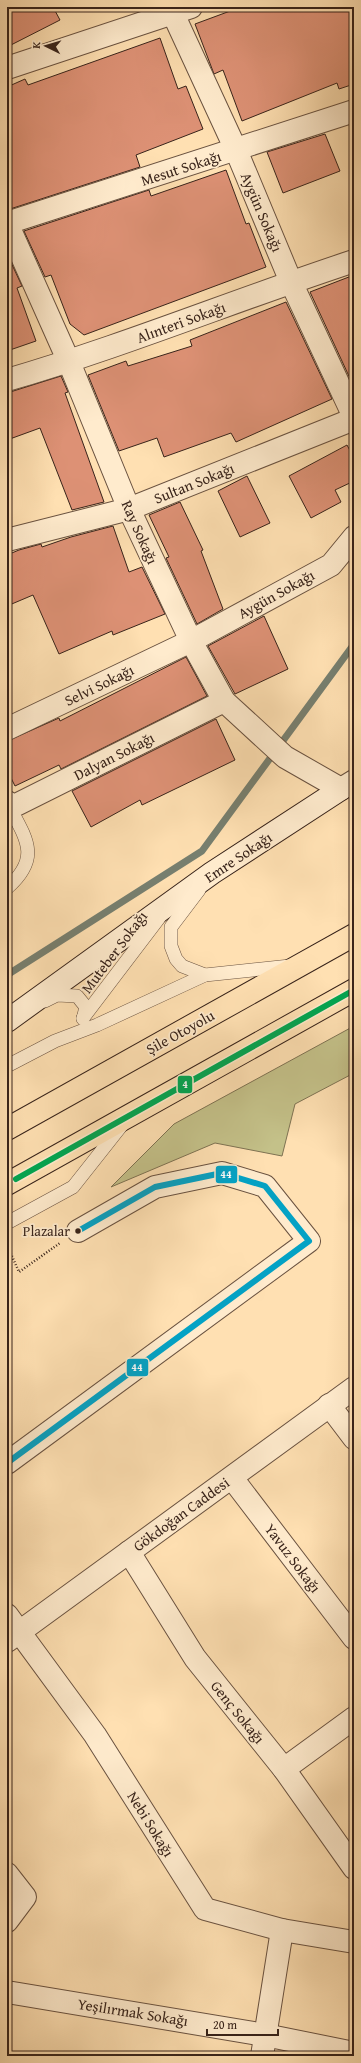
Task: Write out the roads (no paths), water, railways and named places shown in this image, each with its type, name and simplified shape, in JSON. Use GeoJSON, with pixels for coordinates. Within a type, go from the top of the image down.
{"type":"FeatureCollection","features":[{"type":"Feature","properties":{"kind":"highway","name":"Şile Otoyolu"},"geometry":{"type":"LineString","coordinates":[[7,1129],[354,935]]}},
{"type":"Feature","properties":{"kind":"highway"},"geometry":{"type":"LineString","coordinates":[[7,1184],[354,990]]}},
{"type":"Feature","properties":{"kind":"street"},"geometry":{"type":"LineString","coordinates":[[7,68],[178,9]]}},
{"type":"Feature","properties":{"kind":"street","name":"Aygün Sokağı"},"geometry":{"type":"LineString","coordinates":[[178,9],[291,282],[354,418]]}},
{"type":"Feature","properties":{"kind":"street","name":"Mesut Sokağı"},"geometry":{"type":"LineString","coordinates":[[7,223],[354,111]]}},
{"type":"Feature","properties":{"kind":"street","name":"Ray Sokağı"},"geometry":{"type":"LineString","coordinates":[[7,223],[69,362],[129,509],[191,642],[224,702],[285,757],[347,785]]}},
{"type":"Feature","properties":{"kind":"street","name":"Alınteri Sokağı"},"geometry":{"type":"LineString","coordinates":[[7,380],[69,362],[291,282],[354,261]]}},
{"type":"Feature","properties":{"kind":"street","name":"Sultan Sokağı"},"geometry":{"type":"LineString","coordinates":[[7,540],[129,509],[354,418]]}},
{"type":"Feature","properties":{"kind":"street","name":"Aygün Sokağı"},"geometry":{"type":"LineString","coordinates":[[191,642],[330,565],[354,537]]}},
{"type":"Feature","properties":{"kind":"street","name":"Selvi Sokağı"},"geometry":{"type":"LineString","coordinates":[[7,729],[191,642]]}},
{"type":"Feature","properties":{"kind":"street","name":"Dalyan Sokağı"},"geometry":{"type":"LineString","coordinates":[[9,805],[224,702]]}},
{"type":"Feature","properties":{"kind":"street","name":"Emre Sokağı"},"geometry":{"type":"LineString","coordinates":[[13,1017],[212,873],[347,785]]}},
{"type":"Feature","properties":{"kind":"street"},"geometry":{"type":"LineString","coordinates":[[7,1463],[309,1241],[265,1186],[222,1173],[155,1187],[78,1231]]}},
{"type":"Feature","properties":{"kind":"street","name":"Gökdoğan Caddesi"},"geometry":{"type":"LineString","coordinates":[[14,1637],[354,1388]]}},
{"type":"Feature","properties":{"kind":"street"},"geometry":{"type":"LineString","coordinates":[[329,1405],[354,1438]]}},
{"type":"Feature","properties":{"kind":"street","name":"Yavuz Sokağı"},"geometry":{"type":"LineString","coordinates":[[232,1478],[354,1638]]}},
{"type":"Feature","properties":{"kind":"street","name":"Genç Sokağı"},"geometry":{"type":"LineString","coordinates":[[129,1552],[195,1658],[284,1769],[354,1868]]}},
{"type":"Feature","properties":{"kind":"street","name":"Nebi Sokağı"},"geometry":{"type":"LineString","coordinates":[[7,1615],[14,1637],[95,1735],[205,1909],[282,1930],[354,1942]]}},
{"type":"Feature","properties":{"kind":"street"},"geometry":{"type":"LineString","coordinates":[[284,1769],[354,1718]]}},
{"type":"Feature","properties":{"kind":"street"},"geometry":{"type":"LineString","coordinates":[[7,1874],[25,1897],[7,1921]]}},
{"type":"Feature","properties":{"kind":"street"},"geometry":{"type":"LineString","coordinates":[[262,2056],[282,1930]]}},
{"type":"Feature","properties":{"kind":"street","name":"Yeşilırmak Sokağı"},"geometry":{"type":"LineString","coordinates":[[7,1992],[266,2035],[354,2053]]}},
{"type":"Feature","properties":{"kind":"lane"},"geometry":{"type":"LineString","coordinates":[[7,888],[23,871],[28,850],[27,838],[9,805]]}},
{"type":"Feature","properties":{"kind":"lane"},"geometry":{"type":"LineString","coordinates":[[205,975],[182,966],[176,959],[171,946],[171,927],[212,873]]}},
{"type":"Feature","properties":{"kind":"lane","name":"Muteber Sokağı"},"geometry":{"type":"LineString","coordinates":[[55,1041],[79,1025],[170,904]]}},
{"type":"Feature","properties":{"kind":"lane"},"geometry":{"type":"LineString","coordinates":[[7,1066],[55,1041],[97,1025],[205,975],[302,964]]}},
{"type":"Feature","properties":{"kind":"lane"},"geometry":{"type":"LineString","coordinates":[[13,1017],[57,995],[67,994],[77,996],[86,1007],[83,1018]]}},
{"type":"Feature","properties":{"kind":"lane"},"geometry":{"type":"LineString","coordinates":[[7,1223],[73,1188],[129,1116]]}},
{"type":"Feature","properties":{"kind":"waterway"},"geometry":{"type":"LineString","coordinates":[[7,975],[202,851],[354,644]]}},
{"type":"Feature","properties":{"kind":"place","name":"Plazalar"},"geometry":{"type":"Point","coordinates":[78,1231]}}]}
